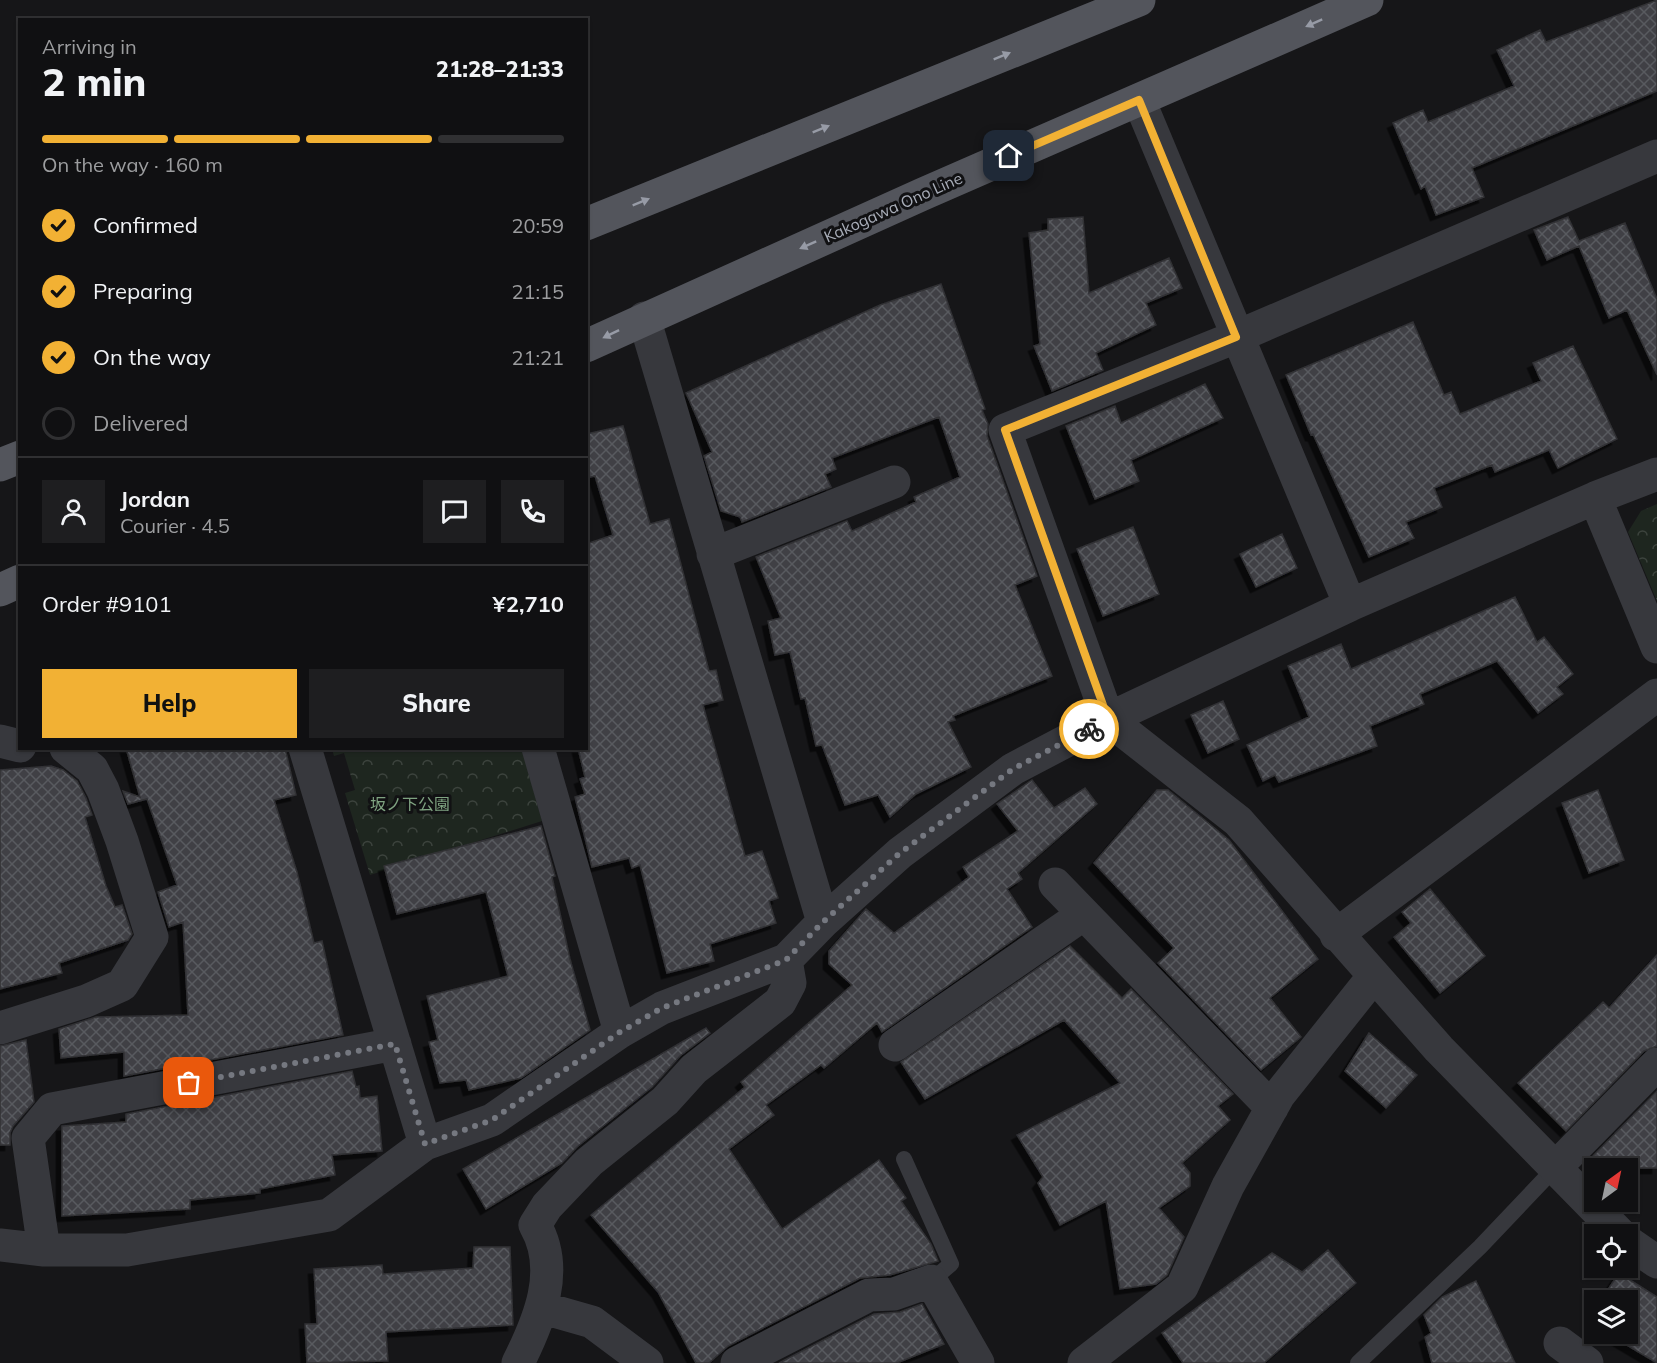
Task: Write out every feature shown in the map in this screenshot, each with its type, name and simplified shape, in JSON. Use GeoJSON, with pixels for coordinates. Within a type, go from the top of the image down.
{"type":"FeatureCollection","features":[{"type":"Feature","properties":{"kind":"main road"},"geometry":{"type":"LineString","coordinates":[[588,223],[1139,0]]}},
{"type":"Feature","properties":{"kind":"main road","name":"Kakogawa Ono Line"},"geometry":{"type":"LineString","coordinates":[[588,345],[644,318],[1367,0]]}},
{"type":"Feature","properties":{"kind":"main road"},"geometry":{"type":"LineString","coordinates":[[0,465],[18,458]]}},
{"type":"Feature","properties":{"kind":"main road"},"geometry":{"type":"LineString","coordinates":[[0,590],[18,582]]}},
{"type":"Feature","properties":{"kind":"street"},"geometry":{"type":"LineString","coordinates":[[1139,100],[1236,337],[1350,605]]}},
{"type":"Feature","properties":{"kind":"street"},"geometry":{"type":"LineString","coordinates":[[1610,1224],[1373,977],[1238,821],[1108,719],[1005,430],[1236,337],[1657,156]]}},
{"type":"Feature","properties":{"kind":"street"},"geometry":{"type":"LineString","coordinates":[[644,318],[823,922]]}},
{"type":"Feature","properties":{"kind":"street"},"geometry":{"type":"LineString","coordinates":[[0,1245],[44,1250],[127,1250],[329,1215],[425,1144],[492,1120],[620,1032],[662,1008],[786,960],[823,922],[900,853],[1013,769],[1108,719],[1350,605],[1595,498],[1657,474]]}},
{"type":"Feature","properties":{"kind":"street"},"geometry":{"type":"LineString","coordinates":[[713,554],[894,482]]}},
{"type":"Feature","properties":{"kind":"street"},"geometry":{"type":"LineString","coordinates":[[1595,498],[1657,647]]}},
{"type":"Feature","properties":{"kind":"street"},"geometry":{"type":"LineString","coordinates":[[1336,935],[1657,695]]}},
{"type":"Feature","properties":{"kind":"street"},"geometry":{"type":"LineString","coordinates":[[0,741],[18,746]]}},
{"type":"Feature","properties":{"kind":"street"},"geometry":{"type":"LineString","coordinates":[[0,1028],[86,1001],[122,985],[152,937],[122,841],[103,790],[92,769],[68,750]]}},
{"type":"Feature","properties":{"kind":"street"},"geometry":{"type":"LineString","coordinates":[[306,750],[425,1144]]}},
{"type":"Feature","properties":{"kind":"street"},"geometry":{"type":"LineString","coordinates":[[539,750],[620,1032]]}},
{"type":"Feature","properties":{"kind":"street"},"geometry":{"type":"LineString","coordinates":[[1055,884],[1272,1108]]}},
{"type":"Feature","properties":{"kind":"street"},"geometry":{"type":"LineString","coordinates":[[895,1045],[1084,914]]}},
{"type":"Feature","properties":{"kind":"street"},"geometry":{"type":"LineString","coordinates":[[518,1363],[543,1308],[545,1242],[535,1225],[547,1206],[589,1162],[665,1101],[694,1069],[780,1002],[790,983],[786,960]]}},
{"type":"Feature","properties":{"kind":"street"},"geometry":{"type":"LineString","coordinates":[[1084,1363],[1182,1287],[1228,1186],[1279,1095],[1373,977]]}},
{"type":"Feature","properties":{"kind":"street"},"geometry":{"type":"LineString","coordinates":[[44,1250],[28,1138],[52,1109],[395,1044]]}},
{"type":"Feature","properties":{"kind":"street"},"geometry":{"type":"LineString","coordinates":[[1555,1168],[1657,1064]]}},
{"type":"Feature","properties":{"kind":"street"},"geometry":{"type":"LineString","coordinates":[[1638,1249],[1657,1262]]}},
{"type":"Feature","properties":{"kind":"street"},"geometry":{"type":"LineString","coordinates":[[737,1363],[869,1295],[894,1294],[931,1281],[978,1363]]}},
{"type":"Feature","properties":{"kind":"street"},"geometry":{"type":"LineString","coordinates":[[543,1308],[592,1322],[647,1363]]}},
{"type":"Feature","properties":{"kind":"street"},"geometry":{"type":"LineString","coordinates":[[1560,1343],[1587,1363]]}},
{"type":"Feature","properties":{"kind":"lane"},"geometry":{"type":"LineString","coordinates":[[904,1160],[951,1264],[931,1281]]}},
{"type":"Feature","properties":{"kind":"lane"},"geometry":{"type":"LineString","coordinates":[[1358,1363],[1480,1247],[1555,1168]]}},
{"type":"Feature","properties":{"kind":"green space"},"geometry":{"type":"Polygon","coordinates":[[[1657,504],[1657,601],[1628,532],[1641,511],[1657,504]]]}},
{"type":"Feature","properties":{"kind":"green space","name":"坂ノ下公園"},"geometry":{"type":"Polygon","coordinates":[[[332,750],[522,750],[542,821],[370,875],[345,793],[355,790],[344,753],[334,756],[332,750]]]}},
{"type":"Feature","properties":{"kind":"building"},"geometry":{"type":"Polygon","coordinates":[[[1657,0],[1657,91],[1472,168],[1484,197],[1436,215],[1425,186],[1421,189],[1393,123],[1423,110],[1428,122],[1514,86],[1497,50],[1540,30],[1546,42],[1657,0]]]}},
{"type":"Feature","properties":{"kind":"building"},"geometry":{"type":"Polygon","coordinates":[[[1083,217],[1089,293],[1169,258],[1182,288],[1146,303],[1156,325],[1096,353],[1103,370],[1052,391],[1034,346],[1040,344],[1029,233],[1048,230],[1048,219],[1083,217]]]}},
{"type":"Feature","properties":{"kind":"building"},"geometry":{"type":"Polygon","coordinates":[[[1568,217],[1579,241],[1625,223],[1657,299],[1657,375],[1627,310],[1609,318],[1579,246],[1547,260],[1534,230],[1568,217]]]}},
{"type":"Feature","properties":{"kind":"building"},"geometry":{"type":"Polygon","coordinates":[[[941,284],[985,409],[982,410],[988,424],[987,436],[1037,576],[1015,585],[1052,676],[953,716],[955,720],[948,722],[971,767],[916,794],[890,817],[878,795],[845,805],[822,745],[816,746],[805,698],[801,699],[790,652],[775,655],[768,621],[781,618],[756,557],[847,521],[852,531],[916,502],[914,497],[960,477],[939,417],[832,458],[836,469],[825,474],[831,487],[742,522],[740,517],[721,511],[704,456],[712,452],[686,393],[880,305],[941,284]]]}},
{"type":"Feature","properties":{"kind":"building"},"geometry":{"type":"Polygon","coordinates":[[[1413,322],[1444,395],[1451,392],[1460,414],[1541,381],[1533,363],[1573,346],[1617,439],[1558,468],[1549,450],[1495,472],[1492,465],[1434,488],[1442,507],[1406,522],[1414,538],[1369,557],[1313,434],[1311,435],[1286,375],[1413,322]]]}},
{"type":"Feature","properties":{"kind":"building"},"geometry":{"type":"Polygon","coordinates":[[[1205,384],[1223,418],[1131,460],[1139,481],[1095,499],[1066,426],[1115,406],[1121,423],[1205,384]]]}},
{"type":"Feature","properties":{"kind":"building"},"geometry":{"type":"Polygon","coordinates":[[[623,426],[650,524],[669,519],[709,671],[716,670],[723,700],[703,705],[745,856],[762,851],[778,898],[769,901],[776,923],[710,944],[714,961],[667,973],[640,865],[632,868],[629,858],[592,867],[575,797],[585,794],[580,779],[585,777],[578,750],[588,750],[588,543],[613,535],[595,476],[588,478],[588,434],[623,426]]]}},
{"type":"Feature","properties":{"kind":"building"},"geometry":{"type":"Polygon","coordinates":[[[1133,527],[1159,594],[1103,616],[1077,549],[1133,527]]]}},
{"type":"Feature","properties":{"kind":"building"},"geometry":{"type":"Polygon","coordinates":[[[1282,534],[1297,568],[1256,587],[1240,554],[1282,534]]]}},
{"type":"Feature","properties":{"kind":"building"},"geometry":{"type":"Polygon","coordinates":[[[1515,597],[1537,642],[1544,637],[1573,674],[1557,687],[1563,694],[1538,713],[1497,661],[1420,694],[1424,704],[1370,726],[1377,746],[1279,782],[1275,775],[1263,781],[1247,745],[1309,717],[1288,666],[1341,644],[1351,669],[1515,597]]]}},
{"type":"Feature","properties":{"kind":"building"},"geometry":{"type":"Polygon","coordinates":[[[1223,701],[1239,739],[1208,753],[1191,715],[1223,701]]]}},
{"type":"Feature","properties":{"kind":"building"},"geometry":{"type":"Polygon","coordinates":[[[127,750],[285,750],[296,795],[274,800],[297,872],[314,943],[322,941],[343,1035],[124,1076],[124,1052],[61,1058],[59,1029],[96,1017],[188,1015],[183,922],[169,927],[158,892],[177,885],[147,799],[128,804],[123,791],[140,797],[127,750]]]}},
{"type":"Feature","properties":{"kind":"building"},"geometry":{"type":"Polygon","coordinates":[[[51,766],[63,770],[77,781],[86,798],[92,815],[85,817],[106,886],[115,907],[122,905],[132,934],[128,940],[59,963],[62,973],[0,989],[0,770],[51,766]]]}},
{"type":"Feature","properties":{"kind":"building"},"geometry":{"type":"Polygon","coordinates":[[[1032,780],[1054,808],[1085,788],[1097,804],[1018,873],[1022,879],[1007,889],[1032,927],[882,1032],[877,1023],[824,1068],[821,1065],[766,1105],[774,1115],[729,1149],[782,1229],[879,1160],[906,1198],[901,1201],[931,1244],[938,1261],[890,1275],[860,1278],[728,1346],[709,1363],[696,1363],[658,1292],[591,1215],[745,1087],[741,1082],[852,985],[829,964],[829,951],[866,909],[894,933],[969,877],[963,867],[1018,831],[997,804],[1032,780]]]}},
{"type":"Feature","properties":{"kind":"building"},"geometry":{"type":"Polygon","coordinates":[[[1157,790],[1168,790],[1229,840],[1318,959],[1270,998],[1301,1037],[1261,1070],[1158,963],[1174,948],[1094,863],[1157,790]]]}},
{"type":"Feature","properties":{"kind":"building"},"geometry":{"type":"Polygon","coordinates":[[[1598,790],[1624,860],[1589,873],[1562,803],[1598,790]]]}},
{"type":"Feature","properties":{"kind":"building"},"geometry":{"type":"Polygon","coordinates":[[[541,826],[555,876],[552,877],[570,959],[590,1030],[521,1078],[469,1090],[466,1080],[440,1083],[429,1042],[438,1040],[427,996],[508,976],[486,892],[397,914],[384,866],[541,826]]]}},
{"type":"Feature","properties":{"kind":"building"},"geometry":{"type":"Polygon","coordinates":[[[1430,889],[1485,956],[1440,993],[1394,937],[1411,923],[1402,912],[1430,889]]]}},
{"type":"Feature","properties":{"kind":"building"},"geometry":{"type":"Polygon","coordinates":[[[1070,946],[1122,998],[1131,989],[1233,1094],[1218,1106],[1230,1120],[1182,1163],[1190,1173],[1190,1186],[1159,1208],[1184,1237],[1167,1275],[1156,1284],[1120,1289],[1106,1201],[1060,1225],[1038,1183],[1043,1177],[1017,1135],[1120,1083],[1064,1020],[925,1099],[901,1062],[1070,946]]]}},
{"type":"Feature","properties":{"kind":"building"},"geometry":{"type":"Polygon","coordinates":[[[1657,955],[1657,1046],[1644,1051],[1566,1131],[1518,1083],[1603,1002],[1609,1008],[1657,955]]]}},
{"type":"Feature","properties":{"kind":"building"},"geometry":{"type":"Polygon","coordinates":[[[706,1028],[710,1033],[680,1056],[652,1087],[577,1147],[562,1163],[486,1209],[463,1169],[706,1028]]]}},
{"type":"Feature","properties":{"kind":"building"},"geometry":{"type":"Polygon","coordinates":[[[1369,1033],[1417,1075],[1386,1108],[1345,1071],[1369,1033]]]}},
{"type":"Feature","properties":{"kind":"building"},"geometry":{"type":"Polygon","coordinates":[[[26,1040],[34,1102],[13,1126],[10,1133],[10,1145],[0,1145],[0,1046],[26,1040]]]}},
{"type":"Feature","properties":{"kind":"building"},"geometry":{"type":"Polygon","coordinates":[[[352,1071],[356,1087],[359,1086],[360,1098],[377,1096],[382,1151],[332,1155],[335,1175],[260,1189],[260,1193],[190,1200],[190,1209],[62,1216],[62,1126],[126,1122],[126,1114],[352,1071]]]}},
{"type":"Feature","properties":{"kind":"building"},"geometry":{"type":"Polygon","coordinates":[[[1657,1091],[1657,1168],[1638,1168],[1638,1158],[1592,1157],[1657,1091]]]}},
{"type":"Feature","properties":{"kind":"building"},"geometry":{"type":"Polygon","coordinates":[[[474,1247],[510,1247],[513,1325],[386,1332],[388,1361],[307,1363],[305,1324],[317,1324],[314,1269],[382,1265],[383,1274],[473,1268],[474,1247]]]}},
{"type":"Feature","properties":{"kind":"building"},"geometry":{"type":"Polygon","coordinates":[[[1328,1250],[1356,1283],[1264,1363],[1183,1363],[1162,1333],[1272,1253],[1302,1272],[1328,1250]]]}},
{"type":"Feature","properties":{"kind":"building"},"geometry":{"type":"Polygon","coordinates":[[[1616,1278],[1627,1278],[1657,1297],[1657,1363],[1625,1344],[1638,1344],[1638,1290],[1608,1290],[1616,1278]]]}},
{"type":"Feature","properties":{"kind":"building"},"geometry":{"type":"Polygon","coordinates":[[[1476,1281],[1515,1363],[1432,1363],[1425,1337],[1431,1333],[1424,1315],[1442,1297],[1476,1281]]]}},
{"type":"Feature","properties":{"kind":"building"},"geometry":{"type":"Polygon","coordinates":[[[922,1304],[944,1344],[897,1363],[779,1363],[874,1314],[900,1312],[922,1304]]]}},
{"type":"Feature","properties":{"kind":"way so far"},"geometry":{"type":"LineString","coordinates":[[189,1083],[395,1044],[425,1144],[492,1120],[620,1032],[662,1008],[786,960],[823,922],[900,853],[1013,769],[1089,729]]}},
{"type":"Feature","properties":{"kind":"route"},"geometry":{"type":"LineString","coordinates":[[1009,156],[1139,100],[1236,337],[1005,430],[1108,719],[1089,729]]}}]}
